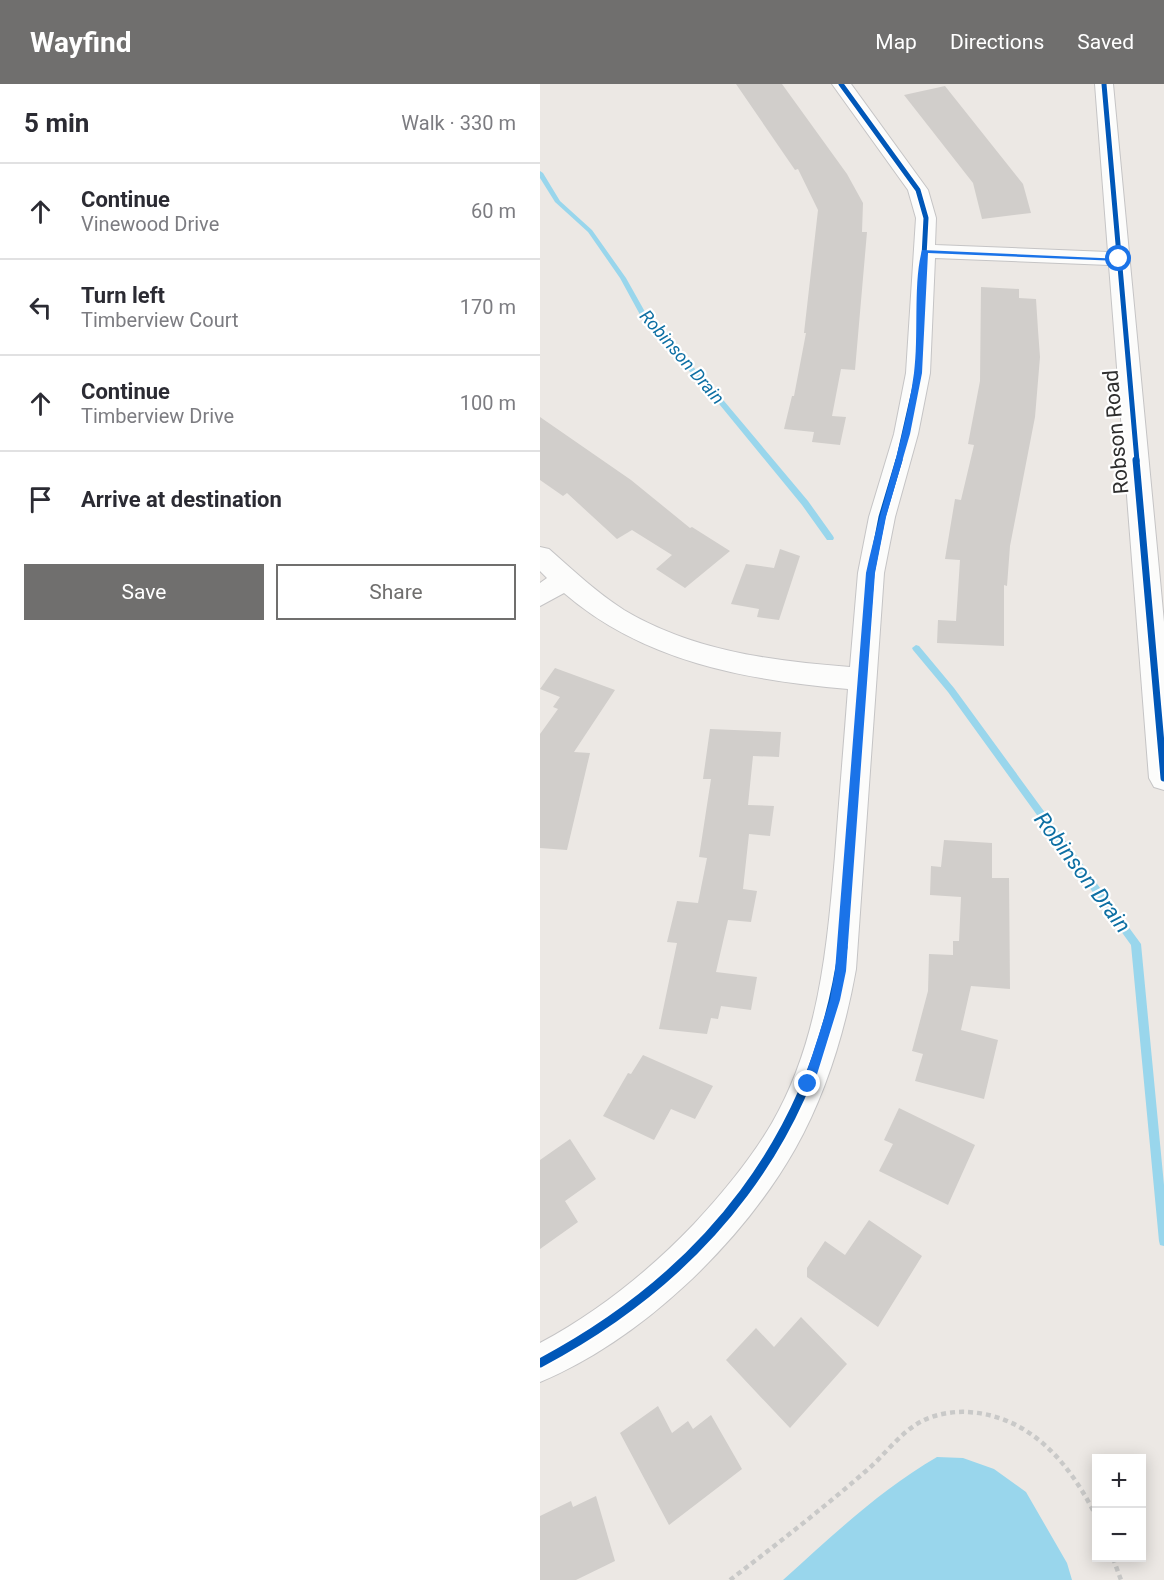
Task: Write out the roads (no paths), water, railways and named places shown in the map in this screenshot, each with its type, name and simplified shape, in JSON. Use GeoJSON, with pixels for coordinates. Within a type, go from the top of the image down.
{"type":"FeatureCollection","features":[{"type":"Feature","properties":{"kind":"street"},"geometry":{"type":"LineString","coordinates":[[540,1363],[599,1329],[667,1276],[716,1228],[785,1133],[808,1084],[835,1000],[840,971],[871,573],[882,517],[906,434],[918,373],[926,218],[918,190],[841,84]]}},
{"type":"Feature","properties":{"kind":"street","name":"Robson Road"},"geometry":{"type":"LineString","coordinates":[[1104,84],[1164,778]]}},
{"type":"Feature","properties":{"kind":"street"},"geometry":{"type":"LineString","coordinates":[[924,251],[1119,259]]}},
{"type":"Feature","properties":{"kind":"street"},"geometry":{"type":"LineString","coordinates":[[540,556],[616,617],[674,646],[763,670],[863,679]]}},
{"type":"Feature","properties":{"kind":"street"},"geometry":{"type":"LineString","coordinates":[[540,596],[567,578]]}},
{"type":"Feature","properties":{"kind":"water"},"geometry":{"type":"Polygon","coordinates":[[[937,1457],[963,1458],[994,1469],[1026,1492],[1067,1563],[1072,1580],[783,1580],[876,1499],[937,1457]]]}},
{"type":"Feature","properties":{"kind":"waterway","name":"Robinson Drain"},"geometry":{"type":"LineString","coordinates":[[540,173],[558,202],[590,231],[623,278],[646,320],[717,397],[805,503],[830,538]]}},
{"type":"Feature","properties":{"kind":"waterway","name":"Robinson Drain"},"geometry":{"type":"LineString","coordinates":[[916,648],[951,690],[1136,944],[1164,1241]]}}]}
